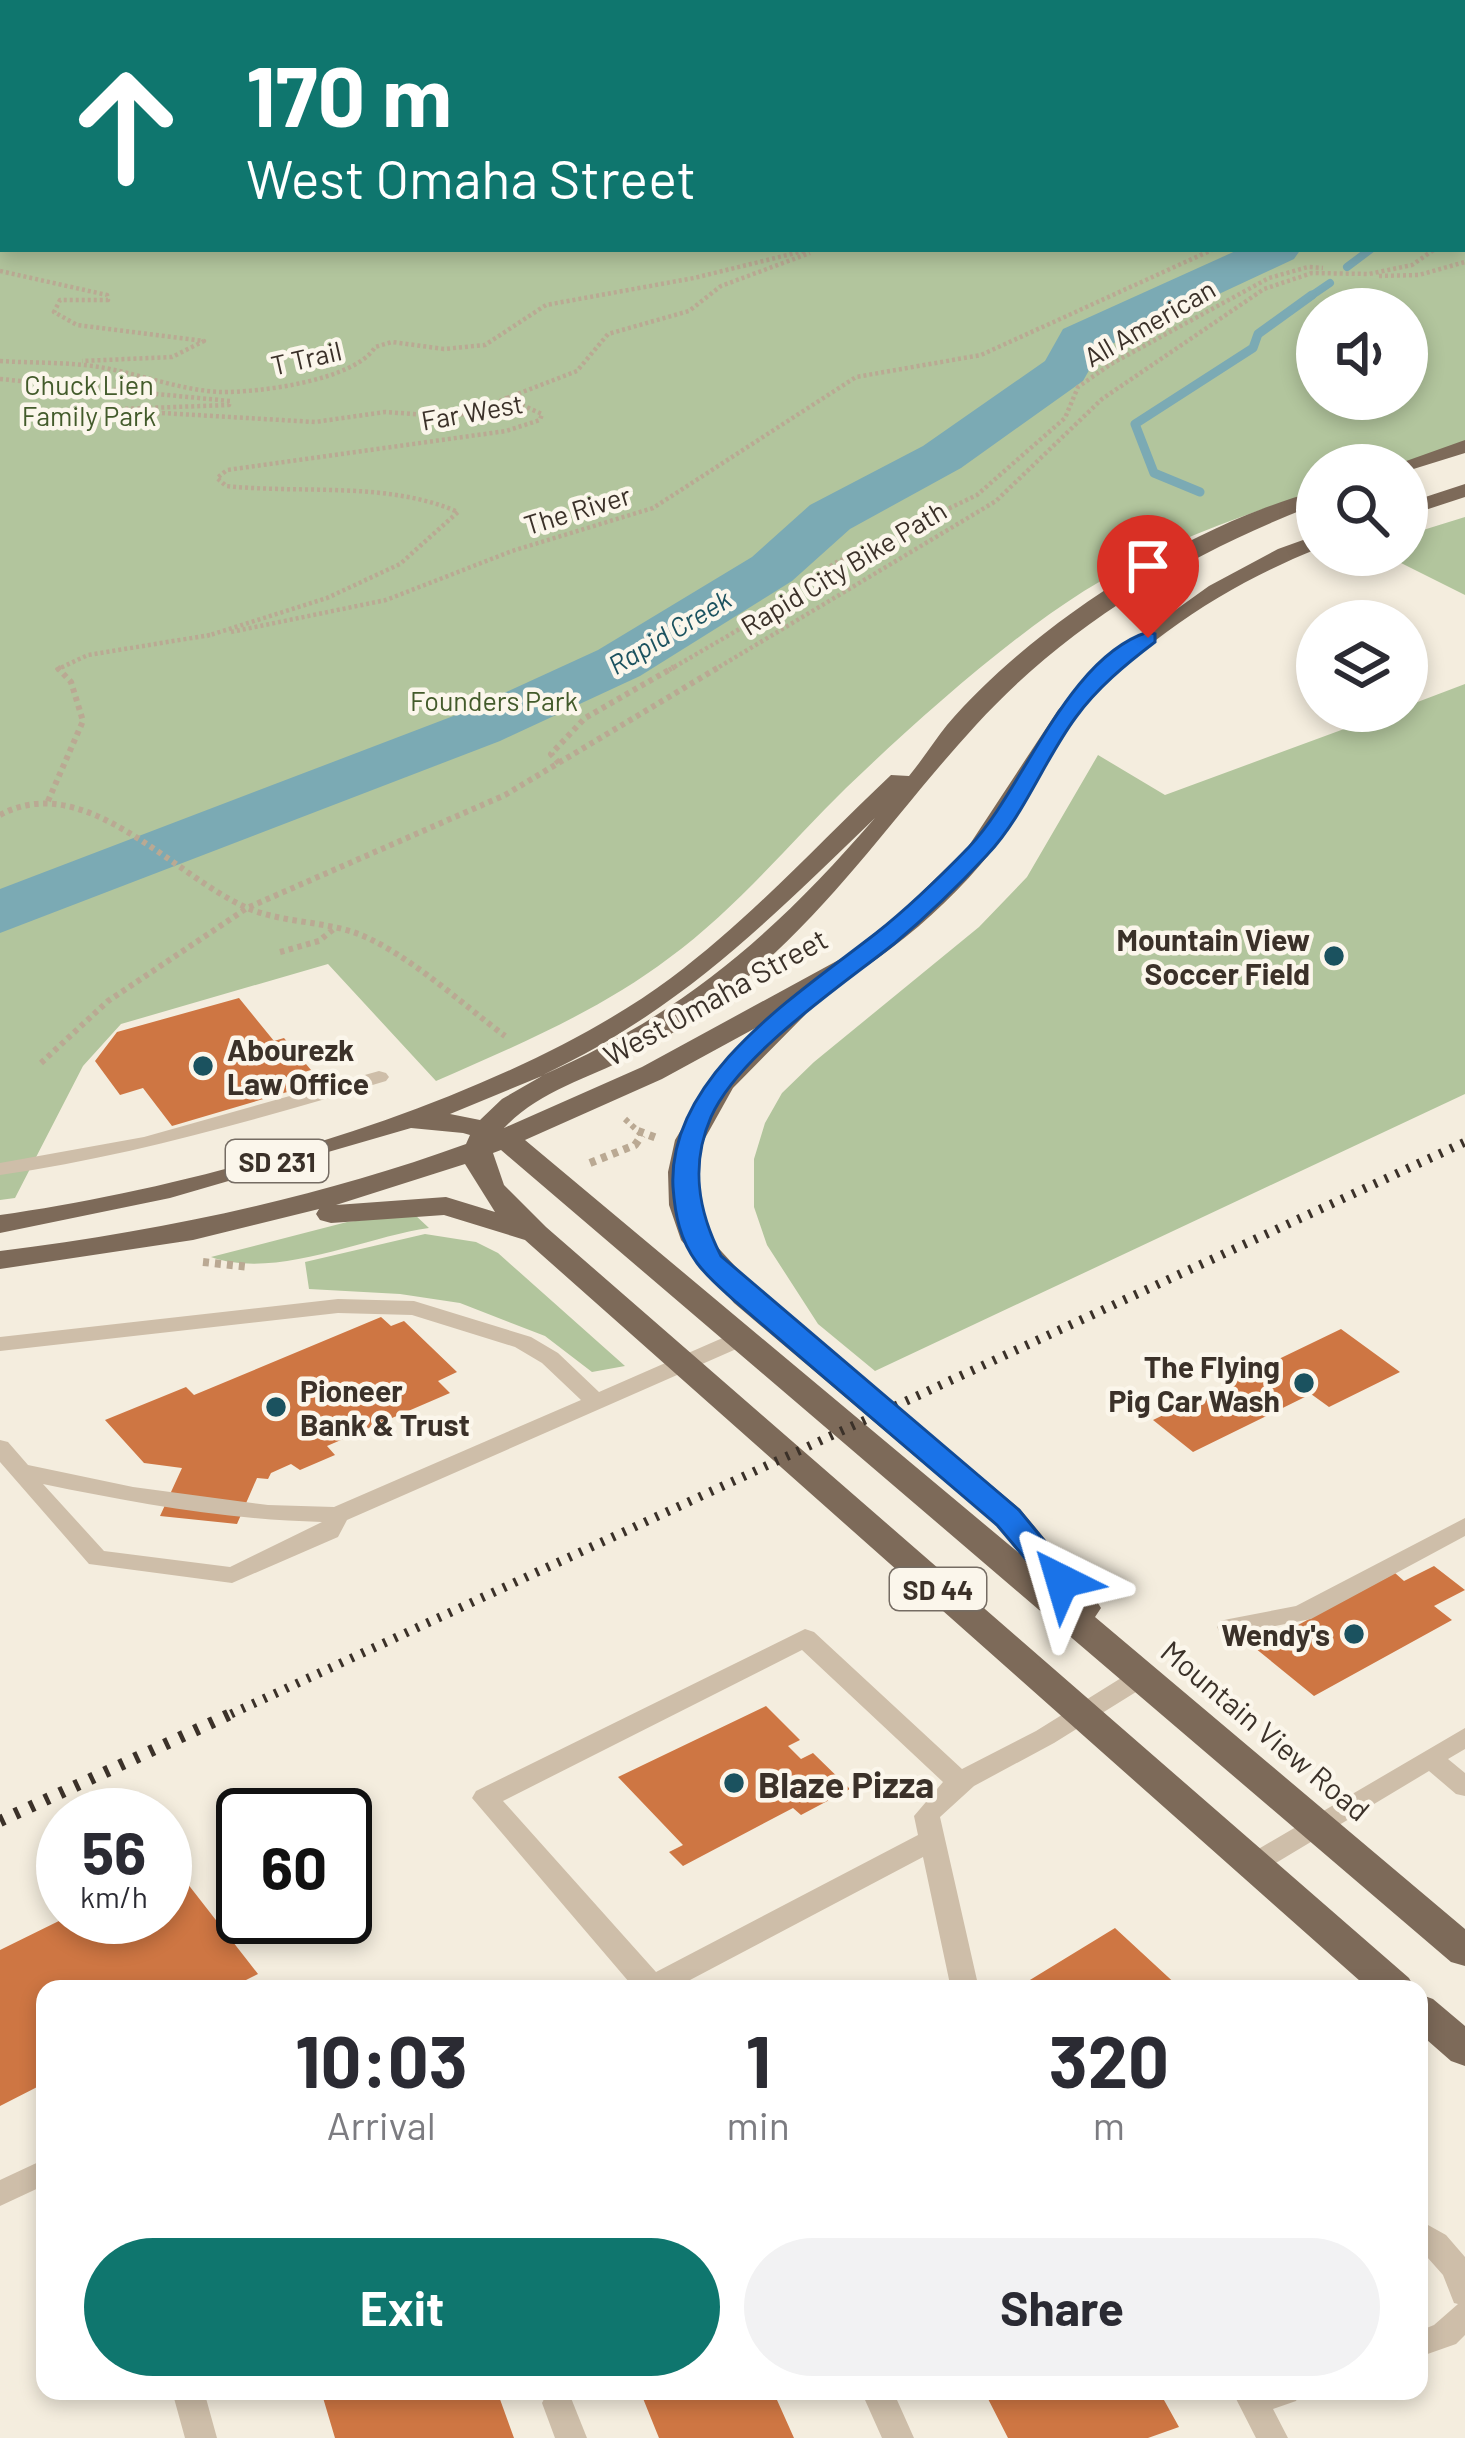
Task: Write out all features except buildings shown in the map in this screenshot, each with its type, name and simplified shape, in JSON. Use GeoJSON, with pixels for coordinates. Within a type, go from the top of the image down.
{"type":"FeatureCollection","features":[{"type":"Feature","properties":{"kind":"main road"},"geometry":{"type":"LineString","coordinates":[[1428,458],[1465,446]]}},
{"type":"Feature","properties":{"kind":"main road"},"geometry":{"type":"LineString","coordinates":[[1428,503],[1465,490]]}},
{"type":"Feature","properties":{"kind":"main road","name":"West Omaha Street"},"geometry":{"type":"LineString","coordinates":[[0,1224],[54,1218],[169,1190],[385,1127],[554,1056],[680,983],[1028,660],[1117,593],[1253,520],[1296,505]]}},
{"type":"Feature","properties":{"kind":"main road","name":"West Omaha Street"},"geometry":{"type":"LineString","coordinates":[[0,1260],[69,1253],[290,1208],[490,1150],[598,1101],[834,976],[887,937],[982,847],[1069,711],[1115,663],[1180,613],[1296,552]]}},
{"type":"Feature","properties":{"kind":"main road"},"geometry":{"type":"LineString","coordinates":[[385,1127],[448,1121],[490,1150],[513,1104],[638,1043],[789,932],[879,831],[966,721]]}},
{"type":"Feature","properties":{"kind":"main road","name":"SD 44"},"geometry":{"type":"LineString","coordinates":[[834,976],[728,1072],[699,1114],[685,1159],[683,1187],[696,1239],[709,1260],[746,1296],[1008,1517],[1143,1676]]}},
{"type":"Feature","properties":{"kind":"main road","name":"SD 44"},"geometry":{"type":"LineString","coordinates":[[490,1150],[536,1233],[1385,1980]]}},
{"type":"Feature","properties":{"kind":"main road","name":"Mountain View Road"},"geometry":{"type":"LineString","coordinates":[[490,1150],[742,1338],[1465,1951]]}},
{"type":"Feature","properties":{"kind":"main road"},"geometry":{"type":"LineString","coordinates":[[69,1253],[100,1265],[320,1216],[403,1206],[462,1209],[536,1233]]}},
{"type":"Feature","properties":{"kind":"main road"},"geometry":{"type":"LineString","coordinates":[[1428,2018],[1465,2050]]}},
{"type":"Feature","properties":{"kind":"lane"},"geometry":{"type":"LineString","coordinates":[[0,1168],[69,1160],[180,1136],[379,1076]]}},
{"type":"Feature","properties":{"kind":"lane"},"geometry":{"type":"LineString","coordinates":[[0,1344],[338,1306],[414,1308],[523,1342],[550,1358],[598,1402]]}},
{"type":"Feature","properties":{"kind":"lane"},"geometry":{"type":"LineString","coordinates":[[20,1471],[133,1495],[268,1513],[338,1515],[742,1338]]}},
{"type":"Feature","properties":{"kind":"lane"},"geometry":{"type":"LineString","coordinates":[[0,1447],[98,1558],[232,1576],[330,1531],[338,1515]]}},
{"type":"Feature","properties":{"kind":"lane"},"geometry":{"type":"LineString","coordinates":[[1229,1627],[1302,1613],[1465,1526]]}},
{"type":"Feature","properties":{"kind":"lane"},"geometry":{"type":"LineString","coordinates":[[644,1980],[485,1798],[805,1638],[959,1782]]}},
{"type":"Feature","properties":{"kind":"lane"},"geometry":{"type":"LineString","coordinates":[[963,1980],[927,1816],[940,1795],[959,1782],[1043,1738],[1143,1676]]}},
{"type":"Feature","properties":{"kind":"lane"},"geometry":{"type":"LineString","coordinates":[[1252,1865],[1465,1737]]}},
{"type":"Feature","properties":{"kind":"lane"},"geometry":{"type":"LineString","coordinates":[[1430,1758],[1465,1787]]}},
{"type":"Feature","properties":{"kind":"lane"},"geometry":{"type":"LineString","coordinates":[[666,1980],[929,1841]]}},
{"type":"Feature","properties":{"kind":"lane"},"geometry":{"type":"LineString","coordinates":[[0,2194],[36,2176]]}},
{"type":"Feature","properties":{"kind":"lane"},"geometry":{"type":"LineString","coordinates":[[1428,2238],[1441,2246],[1461,2277],[1465,2294]]}},
{"type":"Feature","properties":{"kind":"lane"},"geometry":{"type":"LineString","coordinates":[[1428,2341],[1445,2335],[1465,2315]]}},
{"type":"Feature","properties":{"kind":"lane"},"geometry":{"type":"LineString","coordinates":[[190,2400],[201,2438]]}},
{"type":"Feature","properties":{"kind":"lane"},"geometry":{"type":"LineString","coordinates":[[881,2400],[898,2438]]}},
{"type":"Feature","properties":{"kind":"lane"},"geometry":{"type":"LineString","coordinates":[[1263,2400],[1272,2438]]}},
{"type":"Feature","properties":{"kind":"lane"},"geometry":{"type":"LineString","coordinates":[[558,2403],[572,2438]]}},
{"type":"Feature","properties":{"kind":"path","name":"T Trail"},"geometry":{"type":"LineString","coordinates":[[0,361],[92,366],[218,392],[251,390],[347,372],[367,361],[376,347],[392,342],[444,349],[485,345],[546,305],[694,278],[802,252]]}},
{"type":"Feature","properties":{"kind":"path"},"geometry":{"type":"LineString","coordinates":[[506,398],[577,371],[608,334],[689,311],[733,280],[800,260],[810,252]]}},
{"type":"Feature","properties":{"kind":"path","name":"The River"},"geometry":{"type":"LineString","coordinates":[[48,800],[83,721],[71,682],[54,668],[88,655],[386,600],[512,551],[653,508],[832,388],[856,377],[981,356],[1207,252]]}},
{"type":"Feature","properties":{"kind":"path","name":"Rapid City Bike Path"},"geometry":{"type":"LineString","coordinates":[[41,1063],[108,1001],[247,908],[466,813],[559,763],[996,501],[1102,399],[1264,289],[1312,273],[1356,274],[1412,265],[1431,252]]}},
{"type":"Feature","properties":{"kind":"path","name":"All American"},"geometry":{"type":"LineString","coordinates":[[559,763],[551,754],[586,718],[743,627],[835,563],[977,495],[1065,418],[1078,387],[1111,364],[1269,278],[1308,267],[1419,275],[1465,262]]}},
{"type":"Feature","properties":{"kind":"path"},"geometry":{"type":"LineString","coordinates":[[0,271],[107,295],[108,300],[92,303],[60,301],[54,312],[77,325],[204,340],[172,357],[51,364]]}},
{"type":"Feature","properties":{"kind":"path","name":"Far West"},"geometry":{"type":"LineString","coordinates":[[0,379],[230,401],[230,405],[122,409],[111,417],[126,420],[163,413],[316,422],[385,412],[443,416],[476,413],[506,398],[542,414],[540,420],[506,431],[227,470],[217,478],[226,486],[445,503],[458,512],[400,564],[327,598],[207,636]]}},
{"type":"Feature","properties":{"kind":"path"},"geometry":{"type":"LineString","coordinates":[[0,815],[15,805],[48,800],[78,805],[247,908],[336,927],[387,950],[505,1036]]}},
{"type":"Feature","properties":{"kind":"path"},"geometry":{"type":"LineString","coordinates":[[280,952],[319,941],[336,927]]}},
{"type":"Feature","properties":{"kind":"path"},"geometry":{"type":"LineString","coordinates":[[623,1118],[642,1135],[665,1139]]}},
{"type":"Feature","properties":{"kind":"path"},"geometry":{"type":"LineString","coordinates":[[590,1163],[635,1145],[642,1135]]}},
{"type":"Feature","properties":{"kind":"green space","name":"Founders Park"},"geometry":{"type":"Polygon","coordinates":[[[0,252],[1465,252],[1465,443],[1428,455],[1428,444],[1296,444],[1296,498],[1139,560],[1023,634],[930,710],[693,939],[614,995],[436,1081],[328,964],[121,1024],[83,1066],[15,1198],[0,1200],[0,252]]]}},
{"type":"Feature","properties":{"kind":"green space"},"geometry":{"type":"Polygon","coordinates":[[[1465,517],[1465,595],[1427,576],[1428,528],[1465,517]]]}},
{"type":"Feature","properties":{"kind":"green space"},"geometry":{"type":"Polygon","coordinates":[[[1465,684],[1465,1094],[875,1371],[818,1324],[767,1245],[754,1207],[754,1159],[765,1123],[782,1093],[814,1062],[979,927],[1027,877],[1098,755],[1165,795],[1336,732],[1428,732],[1428,698],[1465,684]]]}},
{"type":"Feature","properties":{"kind":"green space"},"geometry":{"type":"Polygon","coordinates":[[[414,1214],[429,1228],[291,1260],[236,1263],[211,1257],[347,1222],[414,1214]]]}},
{"type":"Feature","properties":{"kind":"green space"},"geometry":{"type":"Polygon","coordinates":[[[425,1234],[476,1242],[498,1253],[625,1366],[592,1372],[545,1336],[460,1303],[309,1289],[305,1262],[425,1234]]]}},
{"type":"Feature","properties":{"kind":"waterway","name":"Rapid Creek"},"geometry":{"type":"LineString","coordinates":[[0,913],[478,728],[619,663],[772,569],[830,517],[942,457],[1065,370],[1081,340],[1272,252]]}},
{"type":"Feature","properties":{"kind":"waterway"},"geometry":{"type":"LineString","coordinates":[[1347,267],[1367,252]]}},
{"type":"Feature","properties":{"kind":"waterway"},"geometry":{"type":"LineString","coordinates":[[1323,288],[1330,283]]}},
{"type":"Feature","properties":{"kind":"waterway"},"geometry":{"type":"LineString","coordinates":[[1200,492],[1154,473],[1135,424],[1253,348],[1258,334],[1296,307]]}},
{"type":"Feature","properties":{"kind":"railway"},"geometry":{"type":"LineString","coordinates":[[231,1714],[1465,1142]]}},
{"type":"Feature","properties":{"kind":"railway"},"geometry":{"type":"LineString","coordinates":[[0,1821],[237,1711]]}},
{"type":"Feature","properties":{"kind":"place","name":"Mountain View Soccer Field"},"geometry":{"type":"Point","coordinates":[1334,956]}},
{"type":"Feature","properties":{"kind":"place","name":"Abourezk Law Office"},"geometry":{"type":"Point","coordinates":[203,1066]}},
{"type":"Feature","properties":{"kind":"place","name":"The Flying Pig Car Wash"},"geometry":{"type":"Point","coordinates":[1304,1383]}},
{"type":"Feature","properties":{"kind":"place","name":"Pioneer Bank & Trust"},"geometry":{"type":"Point","coordinates":[276,1407]}},
{"type":"Feature","properties":{"kind":"place","name":"Wendy's"},"geometry":{"type":"Point","coordinates":[1354,1634]}},
{"type":"Feature","properties":{"kind":"place","name":"Blaze Pizza"},"geometry":{"type":"Point","coordinates":[734,1783]}},
{"type":"Feature","properties":{"kind":"route"},"geometry":{"type":"LineString","coordinates":[[1062,1581],[1008,1517],[709,1260],[688,1220],[685,1159],[699,1114],[728,1072],[834,976],[887,937],[982,847],[1069,711],[1115,663],[1148,638]]}},
{"type":"Feature","properties":{"kind":"park label","name":"Chuck Lien Family Park"},"geometry":{"type":"Point","coordinates":[89,400]}}]}
